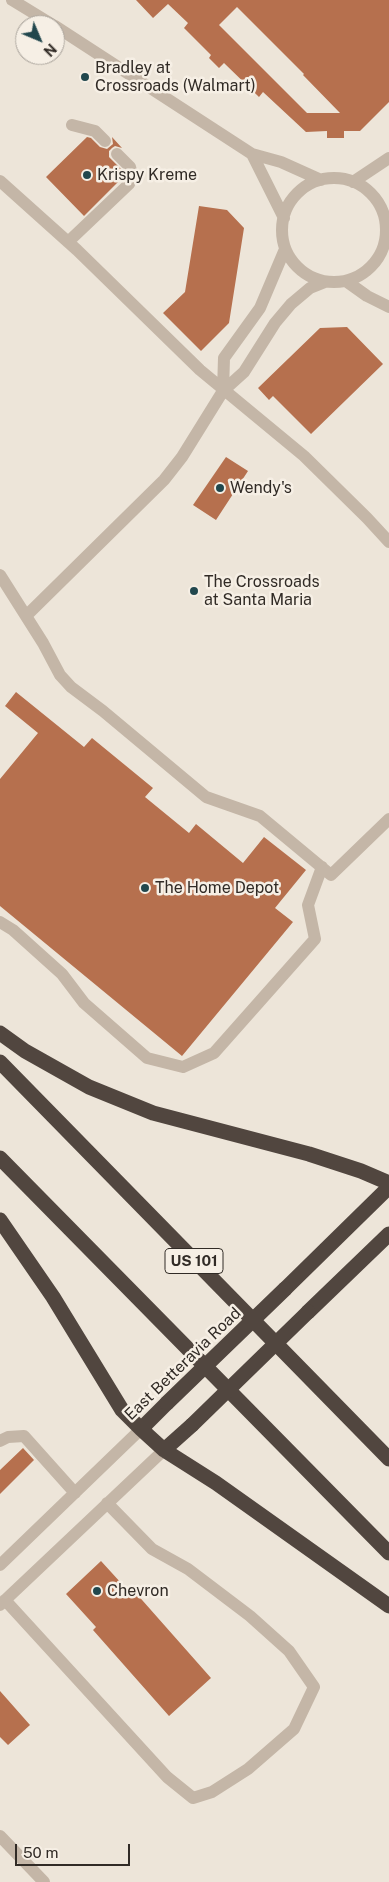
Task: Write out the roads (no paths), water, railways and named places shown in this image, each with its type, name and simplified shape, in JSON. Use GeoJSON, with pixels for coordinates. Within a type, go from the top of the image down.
{"type":"FeatureCollection","features":[{"type":"Feature","properties":{"kind":"highway"},"geometry":{"type":"LineString","coordinates":[[0,1033],[25,1051],[89,1087],[153,1113],[309,1154],[389,1182]]}},
{"type":"Feature","properties":{"kind":"highway","name":"US 101"},"geometry":{"type":"LineString","coordinates":[[0,1062],[389,1459]]}},
{"type":"Feature","properties":{"kind":"highway"},"geometry":{"type":"LineString","coordinates":[[0,1158],[389,1553]]}},
{"type":"Feature","properties":{"kind":"highway","name":"East Betteravia Road"},"geometry":{"type":"LineString","coordinates":[[141,1429],[389,1187]]}},
{"type":"Feature","properties":{"kind":"highway"},"geometry":{"type":"LineString","coordinates":[[0,1220],[53,1296],[122,1410],[141,1429],[164,1450],[216,1483],[389,1606]]}},
{"type":"Feature","properties":{"kind":"highway"},"geometry":{"type":"LineString","coordinates":[[164,1450],[389,1234]]}},
{"type":"Feature","properties":{"kind":"street"},"geometry":{"type":"LineString","coordinates":[[12,0],[36,15]]}},
{"type":"Feature","properties":{"kind":"street"},"geometry":{"type":"LineString","coordinates":[[65,33],[252,154],[281,162],[322,180]]}},
{"type":"Feature","properties":{"kind":"street"},"geometry":{"type":"LineString","coordinates":[[72,126],[95,131],[105,141]]}},
{"type":"Feature","properties":{"kind":"street"},"geometry":{"type":"LineString","coordinates":[[68,242],[129,184],[132,175],[130,167],[118,154]]}},
{"type":"Feature","properties":{"kind":"street"},"geometry":{"type":"LineString","coordinates":[[252,154],[284,218]]}},
{"type":"Feature","properties":{"kind":"street"},"geometry":{"type":"LineString","coordinates":[[353,182],[389,158]]}},
{"type":"Feature","properties":{"kind":"street"},"geometry":{"type":"LineString","coordinates":[[26,616],[164,480],[182,457],[223,391],[244,372],[275,323],[291,304],[310,288],[325,282],[346,281],[363,274],[387,250],[387,211],[362,186],[342,178],[317,181],[304,188],[289,204],[282,224],[285,250],[294,264],[304,273],[325,282]]}},
{"type":"Feature","properties":{"kind":"street"},"geometry":{"type":"LineString","coordinates":[[0,182],[68,242],[223,391],[256,415],[304,456],[368,518],[389,542]]}},
{"type":"Feature","properties":{"kind":"street"},"geometry":{"type":"LineString","coordinates":[[223,391],[224,358],[260,308],[285,250]]}},
{"type":"Feature","properties":{"kind":"street"},"geometry":{"type":"LineString","coordinates":[[346,281],[367,296],[389,307]]}},
{"type":"Feature","properties":{"kind":"street"},"geometry":{"type":"LineString","coordinates":[[0,575],[60,675],[71,687],[206,797],[260,816],[331,875],[389,819]]}},
{"type":"Feature","properties":{"kind":"street"},"geometry":{"type":"LineString","coordinates":[[0,922],[13,930],[62,974],[84,1003],[147,1058],[183,1067],[214,1053],[315,939],[308,905],[322,867]]}},
{"type":"Feature","properties":{"kind":"street","name":"East Betteravia Road"},"geometry":{"type":"LineString","coordinates":[[2,1560],[141,1429]]}},
{"type":"Feature","properties":{"kind":"street"},"geometry":{"type":"LineString","coordinates":[[0,1441],[8,1437],[24,1436],[74,1493]]}},
{"type":"Feature","properties":{"kind":"street"},"geometry":{"type":"LineString","coordinates":[[107,1503],[152,1549],[188,1569],[250,1616],[289,1651],[314,1687],[294,1729],[248,1769],[212,1792],[193,1798],[167,1777],[2,1603],[107,1503],[164,1450]]}},
{"type":"Feature","properties":{"kind":"street"},"geometry":{"type":"LineString","coordinates":[[0,1836],[44,1882]]}},
{"type":"Feature","properties":{"kind":"place","name":"Bradley at Crossroads (Walmart)"},"geometry":{"type":"Point","coordinates":[85,77]}},
{"type":"Feature","properties":{"kind":"place","name":"Krispy Kreme"},"geometry":{"type":"Point","coordinates":[87,175]}},
{"type":"Feature","properties":{"kind":"place","name":"Wendy's"},"geometry":{"type":"Point","coordinates":[220,488]}},
{"type":"Feature","properties":{"kind":"place","name":"The Crossroads at Santa Maria"},"geometry":{"type":"Point","coordinates":[194,591]}},
{"type":"Feature","properties":{"kind":"place","name":"The Home Depot"},"geometry":{"type":"Point","coordinates":[145,888]}},
{"type":"Feature","properties":{"kind":"place","name":"Chevron"},"geometry":{"type":"Point","coordinates":[97,1591]}}]}
